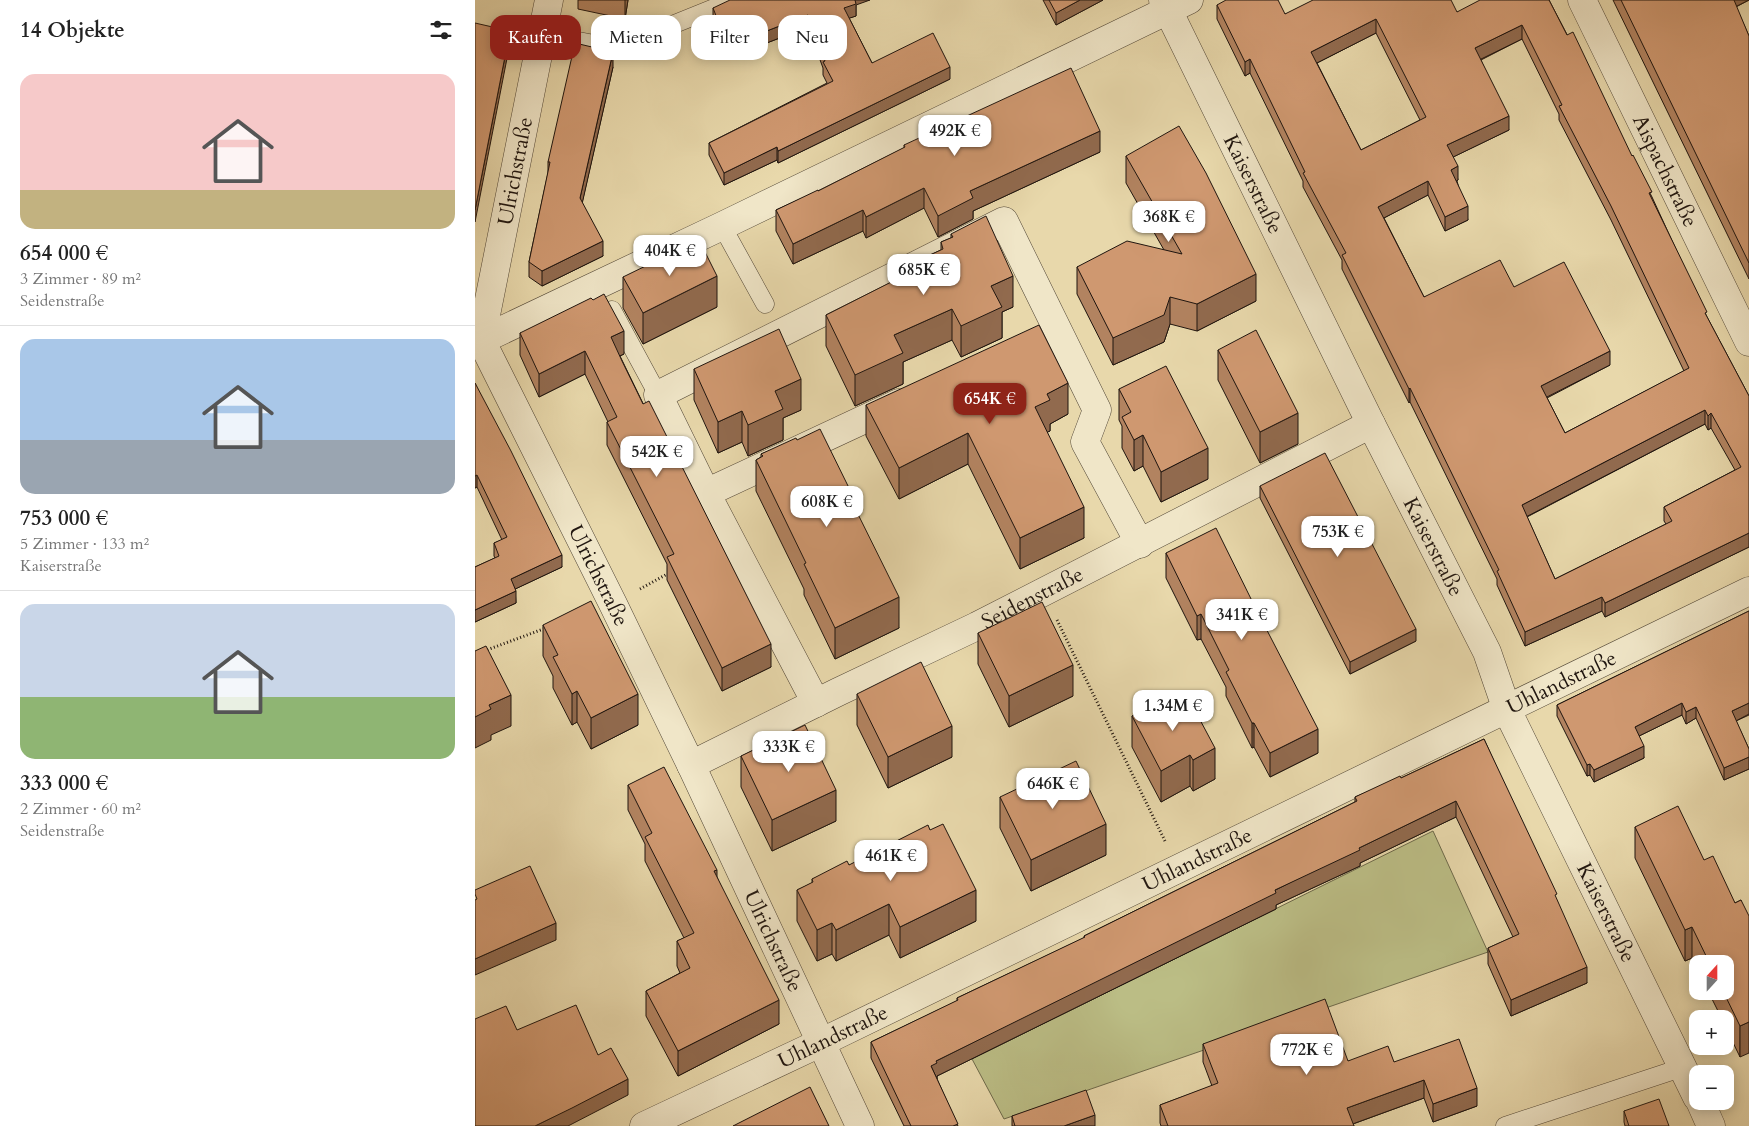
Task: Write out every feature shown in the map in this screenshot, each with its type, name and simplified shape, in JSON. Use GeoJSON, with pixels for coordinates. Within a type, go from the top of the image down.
{"type":"FeatureCollection","features":[{"type":"Feature","properties":{"kind":"street","name":"Ulrichstraße"},"geometry":{"type":"LineString","coordinates":[[546,15],[549,0]]}},
{"type":"Feature","properties":{"kind":"street","name":"Aispachstraße"},"geometry":{"type":"LineString","coordinates":[[1582,0],[1749,342]]}},
{"type":"Feature","properties":{"kind":"street"},"geometry":{"type":"LineString","coordinates":[[478,342],[722,226],[1174,3]]}},
{"type":"Feature","properties":{"kind":"street","name":"Kaiserstraße"},"geometry":{"type":"LineString","coordinates":[[1174,3],[1371,424],[1487,652],[1507,710],[1689,1079]]}},
{"type":"Feature","properties":{"kind":"street","name":"Ulrichstraße"},"geometry":{"type":"LineString","coordinates":[[537,60],[478,342],[613,604],[691,765],[860,1126]]}},
{"type":"Feature","properties":{"kind":"street"},"geometry":{"type":"LineString","coordinates":[[816,703],[706,493],[659,395],[1004,221],[1048,334],[1097,410],[1085,442],[1141,544]]}},
{"type":"Feature","properties":{"kind":"street"},"geometry":{"type":"LineString","coordinates":[[706,493],[922,392]]}},
{"type":"Feature","properties":{"kind":"street","name":"Seidenstraße"},"geometry":{"type":"LineString","coordinates":[[691,765],[1141,544],[1371,424]]}},
{"type":"Feature","properties":{"kind":"street","name":"Uhlandstraße"},"geometry":{"type":"LineString","coordinates":[[644,1126],[820,1043],[1749,591]]}},
{"type":"Feature","properties":{"kind":"street"},"geometry":{"type":"LineString","coordinates":[[1704,1110],[1711,1126]]}},
{"type":"Feature","properties":{"kind":"lane"},"geometry":{"type":"LineString","coordinates":[[581,41],[615,48],[734,0]]}},
{"type":"Feature","properties":{"kind":"lane"},"geometry":{"type":"LineString","coordinates":[[722,226],[765,304]]}},
{"type":"Feature","properties":{"kind":"lane"},"geometry":{"type":"LineString","coordinates":[[599,285],[659,395]]}},
{"type":"Feature","properties":{"kind":"lane"},"geometry":{"type":"LineString","coordinates":[[1505,1126],[1683,1066]]}},
{"type":"Feature","properties":{"kind":"path"},"geometry":{"type":"LineString","coordinates":[[613,604],[672,571]]}},
{"type":"Feature","properties":{"kind":"path"},"geometry":{"type":"LineString","coordinates":[[1044,592],[1178,869]]}},
{"type":"Feature","properties":{"kind":"path"},"geometry":{"type":"LineString","coordinates":[[478,653],[550,627]]}},
{"type":"Feature","properties":{"kind":"green space"},"geometry":{"type":"Polygon","coordinates":[[[1433,831],[1488,952],[1004,1119],[972,1059],[1433,831]]]}},
{"type":"Feature","properties":{"kind":"building"},"geometry":{"type":"Polygon","coordinates":[[[730,0],[855,0],[856,4],[844,8],[872,63],[933,33],[950,67],[778,151],[777,147],[724,173],[709,143],[833,81],[823,62],[825,60],[847,60],[847,15],[778,15],[778,27],[768,30],[768,15],[716,15],[713,8],[730,0]]]}},
{"type":"Feature","properties":{"kind":"building"},"geometry":{"type":"Polygon","coordinates":[[[1049,0],[1080,0],[1056,13],[1049,0]]]}},
{"type":"Feature","properties":{"kind":"building"},"geometry":{"type":"Polygon","coordinates":[[[1226,0],[1278,0],[1285,14],[1313,0],[1451,0],[1457,12],[1480,0],[1549,0],[1567,35],[1573,32],[1632,156],[1652,192],[1649,193],[1707,312],[1705,313],[1749,396],[1749,533],[1605,603],[1602,597],[1525,632],[1497,571],[1499,570],[1410,388],[1342,255],[1346,253],[1303,173],[1305,172],[1250,59],[1245,62],[1217,5],[1226,0]],[[1376,19],[1311,52],[1361,150],[1426,117],[1376,19]],[[1522,25],[1475,48],[1509,116],[1447,145],[1458,166],[1451,170],[1468,206],[1445,217],[1428,181],[1378,207],[1424,297],[1500,260],[1514,287],[1564,262],[1610,351],[1541,386],[1565,433],[1689,368],[1611,206],[1559,106],[1562,105],[1522,25]],[[1705,410],[1522,505],[1555,579],[1672,521],[1664,507],[1741,467],[1711,413],[1708,416],[1705,410]]]}},
{"type":"Feature","properties":{"kind":"building"},"geometry":{"type":"Polygon","coordinates":[[[1621,0],[1734,0],[1749,36],[1749,263],[1621,0]]]}},
{"type":"Feature","properties":{"kind":"building"},"geometry":{"type":"Polygon","coordinates":[[[475,23],[490,26],[490,60],[504,60],[475,210],[475,23]]]}},
{"type":"Feature","properties":{"kind":"building"},"geometry":{"type":"Polygon","coordinates":[[[581,44],[591,47],[591,60],[611,60],[580,198],[603,241],[542,271],[529,262],[550,162],[548,162],[571,60],[581,60],[581,44]]]}},
{"type":"Feature","properties":{"kind":"building"},"geometry":{"type":"Polygon","coordinates":[[[1071,68],[1100,131],[970,191],[973,198],[938,216],[924,188],[866,217],[863,210],[793,244],[776,210],[905,147],[904,145],[1071,68]]]}},
{"type":"Feature","properties":{"kind":"building"},"geometry":{"type":"Polygon","coordinates":[[[1179,126],[1206,173],[1256,274],[1197,304],[1170,297],[1164,315],[1113,338],[1077,267],[1127,241],[1182,254],[1126,156],[1179,126]]]}},
{"type":"Feature","properties":{"kind":"building"},"geometry":{"type":"Polygon","coordinates":[[[986,216],[1013,276],[991,286],[1002,307],[961,326],[952,309],[894,335],[903,353],[855,375],[826,315],[909,273],[906,266],[943,249],[941,242],[953,237],[951,234],[986,216]]]}},
{"type":"Feature","properties":{"kind":"building"},"geometry":{"type":"Polygon","coordinates":[[[699,240],[717,276],[643,313],[623,277],[699,240]]]}},
{"type":"Feature","properties":{"kind":"building"},"geometry":{"type":"Polygon","coordinates":[[[604,294],[624,331],[611,337],[622,361],[643,404],[649,401],[771,644],[722,668],[667,557],[674,554],[607,422],[617,417],[585,351],[539,374],[520,333],[591,298],[593,300],[604,294]]]}},
{"type":"Feature","properties":{"kind":"building"},"geometry":{"type":"Polygon","coordinates":[[[1039,325],[1068,383],[1047,394],[1050,400],[1035,407],[1084,507],[1020,538],[968,433],[899,468],[866,405],[1039,325]]]}},
{"type":"Feature","properties":{"kind":"building"},"geometry":{"type":"Polygon","coordinates":[[[779,329],[801,379],[775,391],[783,409],[748,425],[742,411],[718,422],[694,369],[779,329]]]}},
{"type":"Feature","properties":{"kind":"building"},"geometry":{"type":"Polygon","coordinates":[[[1256,330],[1298,413],[1260,432],[1218,350],[1256,330]]]}},
{"type":"Feature","properties":{"kind":"building"},"geometry":{"type":"Polygon","coordinates":[[[1166,366],[1208,448],[1161,472],[1143,435],[1134,440],[1122,417],[1131,412],[1119,389],[1166,366]]]}},
{"type":"Feature","properties":{"kind":"building"},"geometry":{"type":"Polygon","coordinates":[[[475,383],[562,555],[511,579],[516,591],[475,610],[475,567],[499,556],[494,543],[507,537],[477,475],[475,476],[475,383]]]}},
{"type":"Feature","properties":{"kind":"building"},"geometry":{"type":"Polygon","coordinates":[[[820,429],[851,492],[848,494],[899,597],[835,628],[756,460],[763,456],[761,454],[820,429]]]}},
{"type":"Feature","properties":{"kind":"building"},"geometry":{"type":"Polygon","coordinates":[[[1325,453],[1416,629],[1350,662],[1260,486],[1325,453]]]}},
{"type":"Feature","properties":{"kind":"building"},"geometry":{"type":"Polygon","coordinates":[[[1216,528],[1318,729],[1270,753],[1226,672],[1229,670],[1201,614],[1197,616],[1166,553],[1216,528]]]}},
{"type":"Feature","properties":{"kind":"building"},"geometry":{"type":"Polygon","coordinates":[[[591,601],[638,694],[591,718],[577,691],[572,694],[553,657],[558,655],[543,625],[591,601]]]}},
{"type":"Feature","properties":{"kind":"building"},"geometry":{"type":"Polygon","coordinates":[[[1042,602],[1073,665],[1009,696],[978,633],[1042,602]]]}},
{"type":"Feature","properties":{"kind":"building"},"geometry":{"type":"Polygon","coordinates":[[[1749,611],[1749,703],[1732,711],[1749,749],[1749,757],[1724,768],[1696,707],[1686,712],[1682,703],[1635,727],[1644,746],[1594,770],[1590,764],[1587,765],[1557,705],[1749,611]]]}},
{"type":"Feature","properties":{"kind":"building"},"geometry":{"type":"Polygon","coordinates":[[[486,646],[511,695],[489,705],[491,709],[475,717],[475,651],[486,646]]]}},
{"type":"Feature","properties":{"kind":"building"},"geometry":{"type":"Polygon","coordinates":[[[921,662],[952,726],[888,757],[857,694],[921,662]]]}},
{"type":"Feature","properties":{"kind":"building"},"geometry":{"type":"Polygon","coordinates":[[[1179,691],[1194,721],[1199,718],[1215,748],[1193,760],[1190,755],[1161,771],[1132,716],[1179,691]]]}},
{"type":"Feature","properties":{"kind":"building"},"geometry":{"type":"Polygon","coordinates":[[[805,725],[836,790],[772,820],[741,756],[805,725]]]}},
{"type":"Feature","properties":{"kind":"building"},"geometry":{"type":"Polygon","coordinates":[[[1484,739],[1557,894],[1555,895],[1587,967],[1511,1000],[1488,948],[1519,934],[1456,801],[1359,848],[1360,850],[1275,890],[1276,893],[936,1061],[937,1063],[931,1066],[958,1124],[953,1126],[911,1126],[871,1042],[1357,801],[1355,797],[1400,776],[1401,778],[1484,739]]]}},
{"type":"Feature","properties":{"kind":"building"},"geometry":{"type":"Polygon","coordinates":[[[1076,761],[1106,824],[1031,860],[1000,797],[1076,761]]]}},
{"type":"Feature","properties":{"kind":"building"},"geometry":{"type":"Polygon","coordinates":[[[664,767],[717,870],[714,871],[779,1000],[678,1051],[646,991],[690,968],[677,941],[694,933],[645,837],[652,833],[628,785],[664,767]]]}},
{"type":"Feature","properties":{"kind":"building"},"geometry":{"type":"Polygon","coordinates":[[[1678,806],[1704,860],[1713,856],[1735,903],[1741,900],[1749,916],[1749,1022],[1740,1026],[1734,1010],[1727,1000],[1734,1000],[1734,955],[1706,955],[1692,927],[1685,930],[1635,827],[1678,806]]]}},
{"type":"Feature","properties":{"kind":"building"},"geometry":{"type":"Polygon","coordinates":[[[943,824],[976,890],[900,927],[889,904],[836,930],[832,923],[817,930],[797,890],[813,882],[812,879],[847,861],[849,865],[928,825],[930,830],[943,824]]]}},
{"type":"Feature","properties":{"kind":"building"},"geometry":{"type":"Polygon","coordinates":[[[530,866],[556,923],[475,959],[475,900],[477,899],[475,890],[530,866]]]}},
{"type":"Feature","properties":{"kind":"building"},"geometry":{"type":"Polygon","coordinates":[[[1325,999],[1348,1061],[1388,1046],[1394,1062],[1459,1039],[1477,1088],[1433,1104],[1424,1080],[1347,1108],[1354,1126],[1168,1126],[1160,1105],[1218,1083],[1203,1044],[1325,999]]]}},
{"type":"Feature","properties":{"kind":"building"},"geometry":{"type":"Polygon","coordinates":[[[576,1005],[598,1055],[611,1048],[628,1079],[535,1126],[475,1126],[475,1019],[506,1006],[517,1030],[576,1005]]]}},
{"type":"Feature","properties":{"kind":"building"},"geometry":{"type":"Polygon","coordinates":[[[810,1087],[829,1126],[733,1126],[810,1087]]]}},
{"type":"Feature","properties":{"kind":"building"},"geometry":{"type":"Polygon","coordinates":[[[1086,1090],[1095,1115],[1064,1126],[1015,1126],[1012,1116],[1086,1090]]]}},
{"type":"Feature","properties":{"kind":"building"},"geometry":{"type":"Polygon","coordinates":[[[1659,1099],[1669,1126],[1629,1126],[1624,1111],[1659,1099]]]}}]}
